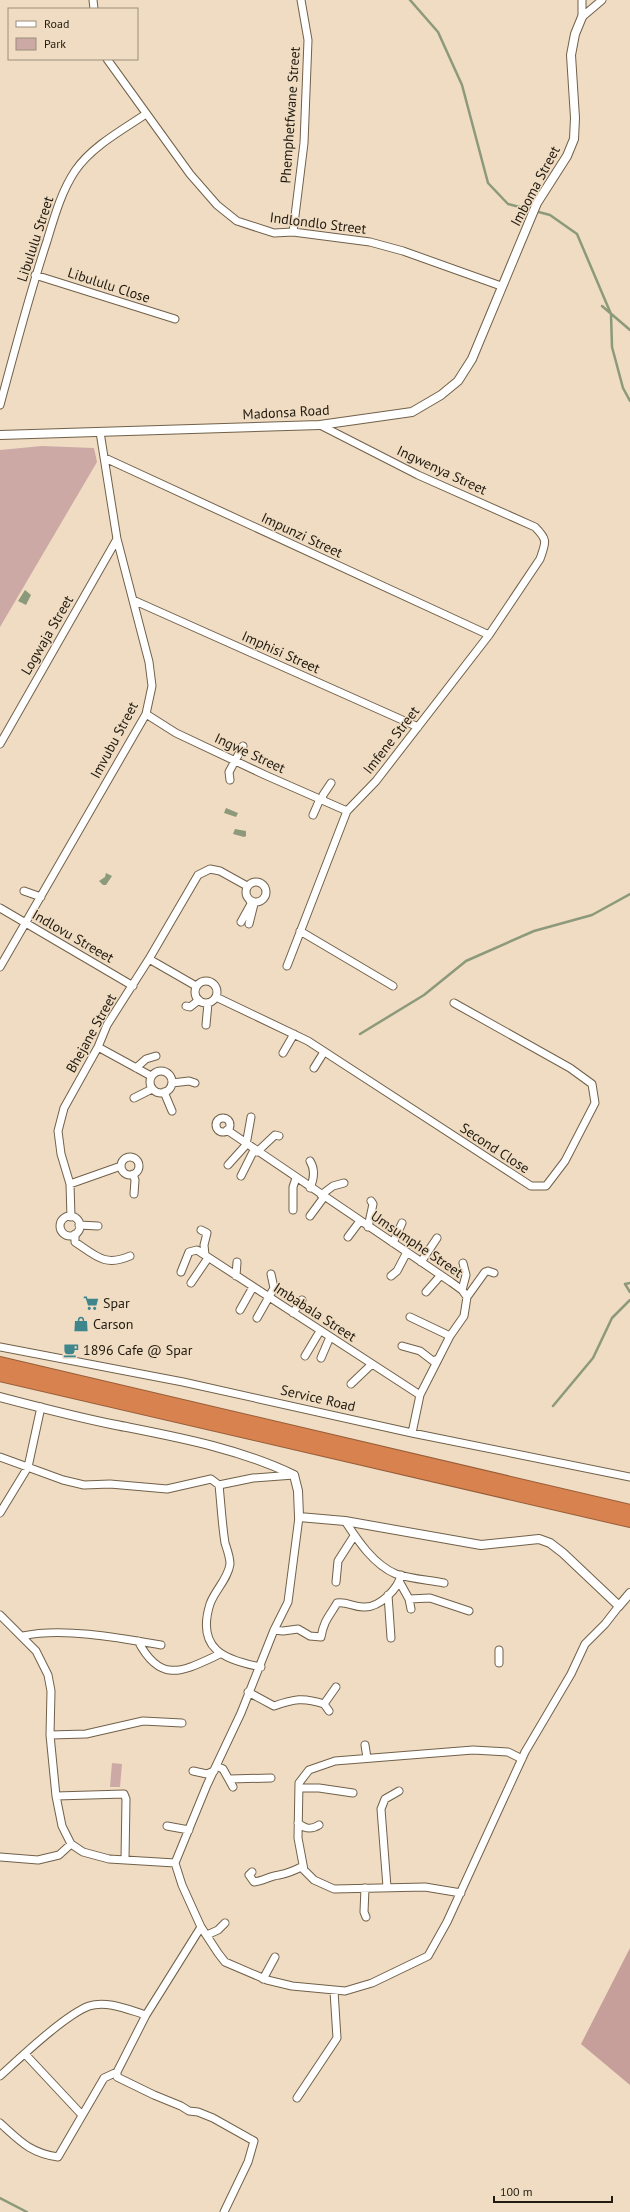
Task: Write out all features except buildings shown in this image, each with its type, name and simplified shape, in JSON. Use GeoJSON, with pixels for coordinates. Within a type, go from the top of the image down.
{"type":"FeatureCollection","features":[{"type":"Feature","properties":{"kind":"highway"},"geometry":{"type":"LineString","coordinates":[[0,1363],[630,1511]]}},
{"type":"Feature","properties":{"kind":"highway"},"geometry":{"type":"LineString","coordinates":[[0,1375],[630,1521]]}},
{"type":"Feature","properties":{"kind":"street","name":"Phemphetfwane Street"},"geometry":{"type":"LineString","coordinates":[[293,232],[304,143],[308,40],[301,0]]}},
{"type":"Feature","properties":{"kind":"street","name":"Imboma Street"},"geometry":{"type":"LineString","coordinates":[[501,286],[537,203],[567,156],[574,139],[575,118],[571,55],[575,34],[582,17],[582,0]]}},
{"type":"Feature","properties":{"kind":"street"},"geometry":{"type":"LineString","coordinates":[[582,17],[602,0]]}},
{"type":"Feature","properties":{"kind":"street","name":"Indlondlo Street"},"geometry":{"type":"LineString","coordinates":[[108,60],[195,179],[217,205],[237,221],[274,232],[293,232],[370,242],[403,251],[501,286]]}},
{"type":"Feature","properties":{"kind":"street","name":"Libululu Street"},"geometry":{"type":"LineString","coordinates":[[0,405],[35,276],[59,204],[75,171],[83,161],[110,139],[146,114]]}},
{"type":"Feature","properties":{"kind":"street","name":"Libululu Close"},"geometry":{"type":"LineString","coordinates":[[35,276],[175,320]]}},
{"type":"Feature","properties":{"kind":"street","name":"Madonsa Road"},"geometry":{"type":"LineString","coordinates":[[0,435],[320,425],[412,412],[441,394],[458,381],[472,359],[501,286]]}},
{"type":"Feature","properties":{"kind":"street","name":"Ingwenya Street"},"geometry":{"type":"LineString","coordinates":[[320,425],[418,475],[535,527],[545,537],[545,545]]}},
{"type":"Feature","properties":{"kind":"street","name":"Imvubu Street"},"geometry":{"type":"LineString","coordinates":[[0,967],[146,714],[152,686],[149,662],[117,539],[100,432]]}},
{"type":"Feature","properties":{"kind":"street","name":"Impunzi Street"},"geometry":{"type":"LineString","coordinates":[[105,458],[489,635]]}},
{"type":"Feature","properties":{"kind":"street","name":"Logwaja Street"},"geometry":{"type":"LineString","coordinates":[[0,744],[117,539]]}},
{"type":"Feature","properties":{"kind":"street","name":"Imfene Street"},"geometry":{"type":"LineString","coordinates":[[287,966],[347,811],[376,781],[489,635],[540,559],[545,545]]}},
{"type":"Feature","properties":{"kind":"street","name":"Imphisi Street"},"geometry":{"type":"LineString","coordinates":[[133,600],[418,727]]}},
{"type":"Feature","properties":{"kind":"street","name":"Ingwe Street"},"geometry":{"type":"LineString","coordinates":[[146,714],[176,733],[347,811]]}},
{"type":"Feature","properties":{"kind":"street"},"geometry":{"type":"LineString","coordinates":[[230,780],[229,772],[243,746]]}},
{"type":"Feature","properties":{"kind":"street"},"geometry":{"type":"LineString","coordinates":[[313,815],[331,783]]}},
{"type":"Feature","properties":{"kind":"street","name":"Bhejane Street"},"geometry":{"type":"LineString","coordinates":[[71,1217],[70,1184],[61,1154],[58,1131],[64,1108],[98,1047],[107,1025],[133,986],[198,875],[210,869],[220,871],[247,886]]}},
{"type":"Feature","properties":{"kind":"street"},"geometry":{"type":"LineString","coordinates":[[249,924],[252,901],[245,892],[247,886],[256,882],[262,884],[266,890],[263,899],[252,901]]}},
{"type":"Feature","properties":{"kind":"street"},"geometry":{"type":"LineString","coordinates":[[24,891],[41,897]]}},
{"type":"Feature","properties":{"kind":"street"},"geometry":{"type":"LineString","coordinates":[[241,922],[252,901]]}},
{"type":"Feature","properties":{"kind":"street","name":"Indlovu Streeet"},"geometry":{"type":"LineString","coordinates":[[0,908],[133,986]]}},
{"type":"Feature","properties":{"kind":"street"},"geometry":{"type":"LineString","coordinates":[[300,931],[393,986]]}},
{"type":"Feature","properties":{"kind":"street"},"geometry":{"type":"LineString","coordinates":[[149,959],[196,986]]}},
{"type":"Feature","properties":{"kind":"street"},"geometry":{"type":"LineString","coordinates":[[206,1025],[208,1003],[216,996],[217,990],[211,982],[201,982],[196,986],[195,993],[199,1000],[208,1003]]}},
{"type":"Feature","properties":{"kind":"street","name":"Second Close"},"geometry":{"type":"LineString","coordinates":[[216,996],[294,1034],[324,1052],[531,1186],[546,1186],[565,1161],[595,1103],[592,1084],[570,1068],[454,1003]]}},
{"type":"Feature","properties":{"kind":"street"},"geometry":{"type":"LineString","coordinates":[[186,1006],[190,1007],[199,1000]]}},
{"type":"Feature","properties":{"kind":"street"},"geometry":{"type":"LineString","coordinates":[[283,1052],[294,1034]]}},
{"type":"Feature","properties":{"kind":"street"},"geometry":{"type":"LineString","coordinates":[[98,1047],[151,1076]]}},
{"type":"Feature","properties":{"kind":"street"},"geometry":{"type":"LineString","coordinates":[[314,1068],[324,1052]]}},
{"type":"Feature","properties":{"kind":"street"},"geometry":{"type":"LineString","coordinates":[[136,1068],[146,1060],[156,1056]]}},
{"type":"Feature","properties":{"kind":"street"},"geometry":{"type":"LineString","coordinates":[[156,1071],[164,1071],[170,1076],[172,1083],[169,1090],[159,1093],[152,1089],[149,1083],[151,1076],[156,1071]]}},
{"type":"Feature","properties":{"kind":"street"},"geometry":{"type":"LineString","coordinates":[[172,1083],[189,1080],[195,1083]]}},
{"type":"Feature","properties":{"kind":"street"},"geometry":{"type":"LineString","coordinates":[[134,1098],[152,1089]]}},
{"type":"Feature","properties":{"kind":"street"},"geometry":{"type":"LineString","coordinates":[[164,1092],[172,1111]]}},
{"type":"Feature","properties":{"kind":"street"},"geometry":{"type":"LineString","coordinates":[[228,1165],[246,1145],[251,1117]]}},
{"type":"Feature","properties":{"kind":"street","name":"Umsumphe Street"},"geometry":{"type":"LineString","coordinates":[[227,1130],[246,1145],[441,1275],[462,1290],[467,1297],[464,1316],[450,1336],[420,1395],[412,1433]]}},
{"type":"Feature","properties":{"kind":"street"},"geometry":{"type":"LineString","coordinates":[[241,1176],[256,1151],[275,1135],[279,1136]]}},
{"type":"Feature","properties":{"kind":"street"},"geometry":{"type":"LineString","coordinates":[[121,1166],[123,1160],[127,1157],[135,1158],[139,1166],[137,1171],[133,1174]]}},
{"type":"Feature","properties":{"kind":"street"},"geometry":{"type":"LineString","coordinates":[[310,1161],[313,1165],[314,1180],[310,1188]]}},
{"type":"Feature","properties":{"kind":"street"},"geometry":{"type":"LineString","coordinates":[[70,1184],[121,1166]]}},
{"type":"Feature","properties":{"kind":"street"},"geometry":{"type":"LineString","coordinates":[[121,1166],[126,1173],[133,1174]]}},
{"type":"Feature","properties":{"kind":"street"},"geometry":{"type":"LineString","coordinates":[[133,1174],[135,1180],[134,1194]]}},
{"type":"Feature","properties":{"kind":"street"},"geometry":{"type":"LineString","coordinates":[[293,1210],[293,1187],[296,1178]]}},
{"type":"Feature","properties":{"kind":"street"},"geometry":{"type":"LineString","coordinates":[[310,1216],[322,1196],[333,1186],[344,1183]]}},
{"type":"Feature","properties":{"kind":"street"},"geometry":{"type":"LineString","coordinates":[[368,1226],[373,1204],[371,1201]]}},
{"type":"Feature","properties":{"kind":"street"},"geometry":{"type":"LineString","coordinates":[[75,1234],[68,1236],[60,1230],[62,1220],[71,1217],[76,1219],[79,1225]]}},
{"type":"Feature","properties":{"kind":"street"},"geometry":{"type":"LineString","coordinates":[[348,1237],[360,1221]]}},
{"type":"Feature","properties":{"kind":"street"},"geometry":{"type":"LineString","coordinates":[[393,1243],[402,1223]]}},
{"type":"Feature","properties":{"kind":"street"},"geometry":{"type":"LineString","coordinates":[[79,1225],[98,1226]]}},
{"type":"Feature","properties":{"kind":"street"},"geometry":{"type":"LineString","coordinates":[[79,1225],[75,1234],[75,1242],[103,1260],[118,1261],[130,1256]]}},
{"type":"Feature","properties":{"kind":"street"},"geometry":{"type":"LineString","coordinates":[[191,1283],[207,1256],[204,1245],[206,1233],[201,1230]]}},
{"type":"Feature","properties":{"kind":"street"},"geometry":{"type":"LineString","coordinates":[[421,1262],[437,1238]]}},
{"type":"Feature","properties":{"kind":"street","name":"Imbabala Street"},"geometry":{"type":"LineString","coordinates":[[181,1272],[189,1252],[197,1250],[253,1287],[270,1296],[293,1313],[420,1395]]}},
{"type":"Feature","properties":{"kind":"street"},"geometry":{"type":"LineString","coordinates":[[391,1276],[397,1271],[407,1252]]}},
{"type":"Feature","properties":{"kind":"street"},"geometry":{"type":"LineString","coordinates":[[236,1276],[237,1262]]}},
{"type":"Feature","properties":{"kind":"street"},"geometry":{"type":"LineString","coordinates":[[462,1290],[466,1275],[463,1263]]}},
{"type":"Feature","properties":{"kind":"street"},"geometry":{"type":"LineString","coordinates":[[467,1297],[485,1272],[488,1271],[494,1273]]}},
{"type":"Feature","properties":{"kind":"street"},"geometry":{"type":"LineString","coordinates":[[257,1318],[274,1288],[271,1274]]}},
{"type":"Feature","properties":{"kind":"street"},"geometry":{"type":"LineString","coordinates":[[426,1292],[441,1275]]}},
{"type":"Feature","properties":{"kind":"street"},"geometry":{"type":"LineString","coordinates":[[240,1310],[253,1287]]}},
{"type":"Feature","properties":{"kind":"street"},"geometry":{"type":"LineString","coordinates":[[293,1313],[302,1300]]}},
{"type":"Feature","properties":{"kind":"street"},"geometry":{"type":"LineString","coordinates":[[410,1317],[450,1336]]}},
{"type":"Feature","properties":{"kind":"street"},"geometry":{"type":"LineString","coordinates":[[305,1356],[320,1330]]}},
{"type":"Feature","properties":{"kind":"street"},"geometry":{"type":"LineString","coordinates":[[321,1358],[330,1337]]}},
{"type":"Feature","properties":{"kind":"street"},"geometry":{"type":"LineString","coordinates":[[402,1346],[420,1351],[433,1361],[438,1359]]}},
{"type":"Feature","properties":{"kind":"street","name":"Service Road"},"geometry":{"type":"LineString","coordinates":[[0,1347],[183,1382],[412,1433],[630,1477]]}},
{"type":"Feature","properties":{"kind":"street"},"geometry":{"type":"LineString","coordinates":[[351,1384],[372,1364]]}},
{"type":"Feature","properties":{"kind":"street"},"geometry":{"type":"LineString","coordinates":[[0,1397],[182,1438],[269,1463],[294,1475],[298,1490],[299,1517],[288,1602],[274,1630],[261,1667],[248,1692],[241,1713],[215,1769],[175,1863],[182,1885],[201,1927],[218,1953],[225,1962],[263,1979],[292,1986],[345,1991],[372,1983],[428,1956],[448,1922],[522,1759],[571,1674],[585,1644],[605,1624],[630,1593]]}},
{"type":"Feature","properties":{"kind":"street"},"geometry":{"type":"LineString","coordinates":[[0,1513],[28,1467],[41,1407]]}},
{"type":"Feature","properties":{"kind":"street"},"geometry":{"type":"LineString","coordinates":[[0,1457],[62,1480],[84,1485],[110,1484],[167,1489],[211,1479],[219,1485],[226,1544],[230,1562],[228,1574],[210,1604],[207,1633],[210,1643],[220,1654],[236,1662],[261,1667]]}},
{"type":"Feature","properties":{"kind":"street"},"geometry":{"type":"LineString","coordinates":[[219,1485],[253,1478],[294,1475]]}},
{"type":"Feature","properties":{"kind":"street"},"geometry":{"type":"LineString","coordinates":[[299,1517],[345,1521],[480,1545],[539,1540],[550,1543],[563,1553],[619,1606]]}},
{"type":"Feature","properties":{"kind":"street"},"geometry":{"type":"LineString","coordinates":[[345,1521],[354,1536],[378,1563],[400,1578],[444,1583]]}},
{"type":"Feature","properties":{"kind":"street"},"geometry":{"type":"LineString","coordinates":[[336,1582],[338,1561],[354,1536]]}},
{"type":"Feature","properties":{"kind":"street"},"geometry":{"type":"LineString","coordinates":[[274,1630],[283,1631],[298,1629],[310,1636],[321,1637],[325,1620],[337,1603],[344,1602],[365,1608],[374,1605],[388,1595],[400,1578]]}},
{"type":"Feature","properties":{"kind":"street"},"geometry":{"type":"LineString","coordinates":[[400,1578],[409,1599],[411,1609]]}},
{"type":"Feature","properties":{"kind":"street"},"geometry":{"type":"LineString","coordinates":[[388,1595],[391,1638]]}},
{"type":"Feature","properties":{"kind":"street"},"geometry":{"type":"LineString","coordinates":[[409,1599],[430,1598],[469,1611]]}},
{"type":"Feature","properties":{"kind":"street"},"geometry":{"type":"LineString","coordinates":[[0,1615],[23,1636],[36,1652],[48,1675],[51,1691],[50,1735],[56,1796],[62,1826],[70,1844],[83,1852],[109,1859],[175,1863]]}},
{"type":"Feature","properties":{"kind":"street"},"geometry":{"type":"LineString","coordinates":[[23,1636],[38,1633],[64,1633],[161,1645]]}},
{"type":"Feature","properties":{"kind":"street"},"geometry":{"type":"LineString","coordinates":[[138,1641],[150,1661],[173,1672],[220,1654]]}},
{"type":"Feature","properties":{"kind":"street"},"geometry":{"type":"LineString","coordinates":[[498,1650],[498,1662]]}},
{"type":"Feature","properties":{"kind":"street"},"geometry":{"type":"LineString","coordinates":[[324,1704],[336,1687]]}},
{"type":"Feature","properties":{"kind":"street"},"geometry":{"type":"LineString","coordinates":[[248,1692],[274,1706],[292,1700],[307,1699],[324,1704],[328,1711]]}},
{"type":"Feature","properties":{"kind":"street"},"geometry":{"type":"LineString","coordinates":[[50,1735],[86,1734],[143,1721],[182,1723]]}},
{"type":"Feature","properties":{"kind":"street"},"geometry":{"type":"LineString","coordinates":[[365,1745],[367,1758]]}},
{"type":"Feature","properties":{"kind":"street"},"geometry":{"type":"LineString","coordinates":[[461,1893],[425,1887],[334,1889],[314,1880],[304,1870],[298,1838],[299,1783],[309,1770],[335,1761],[473,1750],[508,1752],[522,1759]]}},
{"type":"Feature","properties":{"kind":"street"},"geometry":{"type":"LineString","coordinates":[[193,1771],[207,1774],[215,1769],[223,1769],[230,1779],[233,1787]]}},
{"type":"Feature","properties":{"kind":"street"},"geometry":{"type":"LineString","coordinates":[[230,1779],[241,1776],[271,1778]]}},
{"type":"Feature","properties":{"kind":"street"},"geometry":{"type":"LineString","coordinates":[[299,1790],[318,1788],[353,1793]]}},
{"type":"Feature","properties":{"kind":"street"},"geometry":{"type":"LineString","coordinates":[[299,1790],[304,1798]]}},
{"type":"Feature","properties":{"kind":"street"},"geometry":{"type":"LineString","coordinates":[[387,1887],[385,1834],[381,1809],[385,1799],[399,1791]]}},
{"type":"Feature","properties":{"kind":"street"},"geometry":{"type":"LineString","coordinates":[[56,1796],[124,1794],[126,1799],[125,1859]]}},
{"type":"Feature","properties":{"kind":"street"},"geometry":{"type":"LineString","coordinates":[[298,1823],[304,1828],[314,1828],[319,1825]]}},
{"type":"Feature","properties":{"kind":"street"},"geometry":{"type":"LineString","coordinates":[[167,1826],[189,1830]]}},
{"type":"Feature","properties":{"kind":"street"},"geometry":{"type":"LineString","coordinates":[[0,1857],[38,1860],[59,1855],[70,1844]]}},
{"type":"Feature","properties":{"kind":"street"},"geometry":{"type":"LineString","coordinates":[[252,1872],[250,1874],[254,1882],[263,1881],[278,1875],[287,1875],[303,1866]]}},
{"type":"Feature","properties":{"kind":"street"},"geometry":{"type":"LineString","coordinates":[[365,1888],[364,1900],[366,1917]]}},
{"type":"Feature","properties":{"kind":"street"},"geometry":{"type":"LineString","coordinates":[[206,1934],[218,1930],[225,1923]]}},
{"type":"Feature","properties":{"kind":"street"},"geometry":{"type":"LineString","coordinates":[[201,1927],[146,2015],[117,2072],[117,2077],[154,2096],[181,2106],[189,2112],[198,2112],[213,2118],[254,2141],[248,2162],[224,2212]]}},
{"type":"Feature","properties":{"kind":"street"},"geometry":{"type":"LineString","coordinates":[[263,1979],[275,1957]]}},
{"type":"Feature","properties":{"kind":"street"},"geometry":{"type":"LineString","coordinates":[[297,2098],[337,2038],[334,1990]]}},
{"type":"Feature","properties":{"kind":"street"},"geometry":{"type":"LineString","coordinates":[[0,2076],[70,2017],[90,2006],[107,2004],[146,2015]]}},
{"type":"Feature","properties":{"kind":"street"},"geometry":{"type":"LineString","coordinates":[[25,2054],[82,2115]]}},
{"type":"Feature","properties":{"kind":"street"},"geometry":{"type":"LineString","coordinates":[[0,2123],[29,2149],[42,2155],[58,2157],[104,2078],[117,2072]]}},
{"type":"Feature","properties":{"kind":"green space"},"geometry":{"type":"Polygon","coordinates":[[[42,446],[94,448],[97,462],[0,627],[0,450],[42,446]]]}},
{"type":"Feature","properties":{"kind":"green space"},"geometry":{"type":"Polygon","coordinates":[[[112,1763],[122,1764],[120,1787],[110,1787],[112,1763]]]}},
{"type":"Feature","properties":{"kind":"shaded area"},"geometry":{"type":"Polygon","coordinates":[[[25,590],[31,595],[26,605],[18,601],[25,590]]]}},
{"type":"Feature","properties":{"kind":"shaded area"},"geometry":{"type":"Polygon","coordinates":[[[226,808],[238,813],[236,817],[224,813],[226,808]]]}},
{"type":"Feature","properties":{"kind":"shaded area"},"geometry":{"type":"Polygon","coordinates":[[[235,829],[246,831],[246,836],[244,837],[233,834],[235,829]]]}},
{"type":"Feature","properties":{"kind":"shaded area"},"geometry":{"type":"Polygon","coordinates":[[[106,873],[112,876],[106,885],[103,885],[99,881],[105,877],[106,873]]]}},
{"type":"Feature","properties":{"kind":"shaded area"},"geometry":{"type":"Polygon","coordinates":[[[630,1948],[630,2085],[581,2044],[630,1948]]]}},
{"type":"Feature","properties":{"kind":"waterway"},"geometry":{"type":"LineString","coordinates":[[410,0],[438,32],[462,85],[488,183],[508,204],[550,215],[577,234],[611,314],[612,347],[623,388],[630,401]]}},
{"type":"Feature","properties":{"kind":"waterway"},"geometry":{"type":"LineString","coordinates":[[602,306],[630,330]]}},
{"type":"Feature","properties":{"kind":"waterway"},"geometry":{"type":"LineString","coordinates":[[360,1034],[424,995],[466,961],[534,931],[592,915],[630,894]]}},
{"type":"Feature","properties":{"kind":"waterway"},"geometry":{"type":"LineString","coordinates":[[630,1283],[625,1284],[630,1292]]}},
{"type":"Feature","properties":{"kind":"waterway"},"geometry":{"type":"LineString","coordinates":[[553,1406],[593,1358],[612,1318],[630,1300]]}},
{"type":"Feature","properties":{"kind":"waterway"},"geometry":{"type":"LineString","coordinates":[[0,2198],[27,2212]]}},
{"type":"Feature","properties":{"kind":"place","name":"Spar"},"geometry":{"type":"Point","coordinates":[91,1303]}},
{"type":"Feature","properties":{"kind":"place","name":"Carson"},"geometry":{"type":"Point","coordinates":[81,1324]}},
{"type":"Feature","properties":{"kind":"place","name":"1896 Cafe @ Spar"},"geometry":{"type":"Point","coordinates":[71,1350]}}]}
